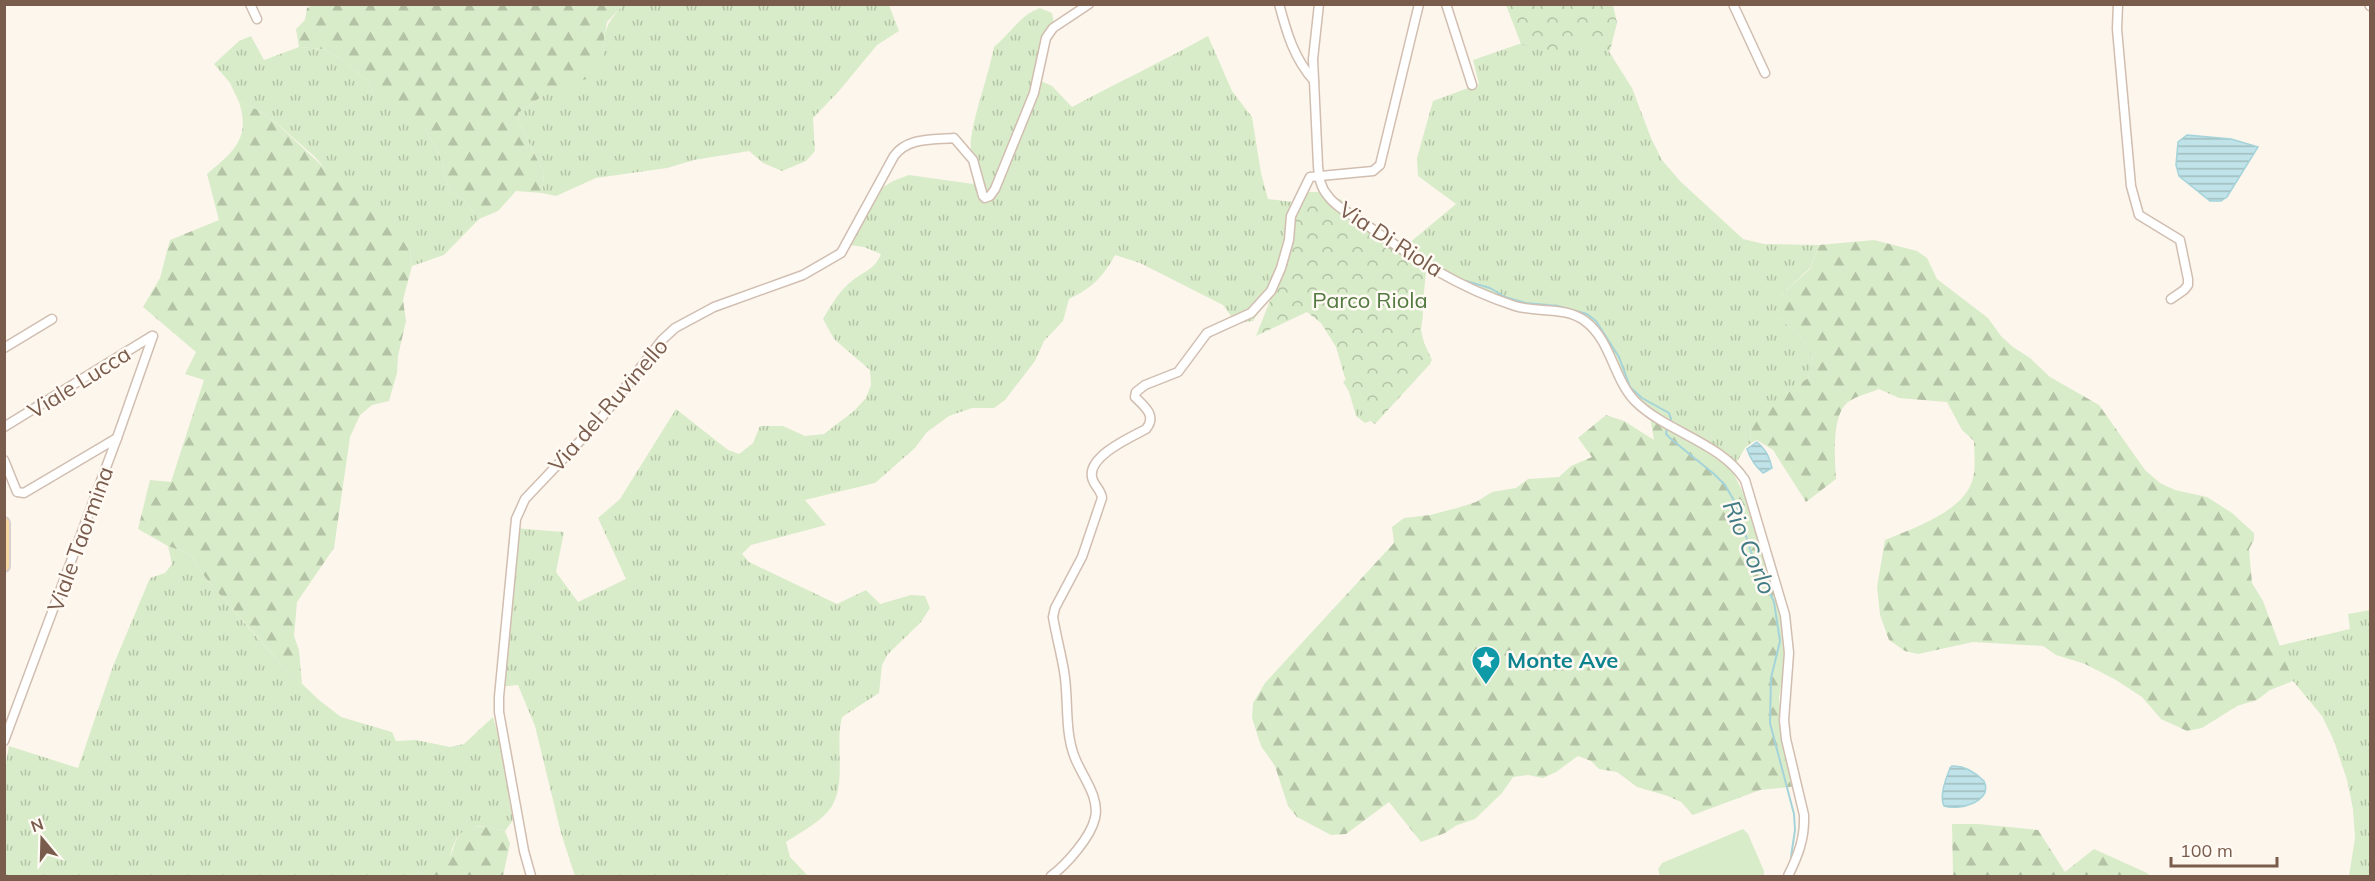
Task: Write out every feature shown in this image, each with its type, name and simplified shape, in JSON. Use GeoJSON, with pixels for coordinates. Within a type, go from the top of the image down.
{"type":"FeatureCollection","features":[{"type":"Feature","properties":{"kind":"main road"},"geometry":{"type":"LineString","coordinates":[[4,523],[4,566]]}},
{"type":"Feature","properties":{"kind":"street","name":"Via del Ruvinello"},"geometry":{"type":"LineString","coordinates":[[531,876],[524,851],[499,712],[516,519],[525,499],[599,421],[662,340],[675,328],[714,308],[803,275],[841,253],[894,156],[908,142],[954,138],[973,160],[982,196],[985,198],[990,196],[995,189],[1034,93],[1046,38],[1053,28],[1089,4]]}},
{"type":"Feature","properties":{"kind":"street"},"geometry":{"type":"LineString","coordinates":[[1279,4],[1287,34],[1300,65],[1314,81]]}},
{"type":"Feature","properties":{"kind":"street"},"geometry":{"type":"LineString","coordinates":[[1319,4],[1314,64],[1319,176]]}},
{"type":"Feature","properties":{"kind":"street"},"geometry":{"type":"LineString","coordinates":[[1051,876],[1061,869],[1088,834],[1095,819],[1094,801],[1074,757],[1065,672],[1053,617],[1055,608],[1082,557],[1102,498],[1101,491],[1093,481],[1091,474],[1094,465],[1105,453],[1150,425],[1152,418],[1150,413],[1135,397],[1136,392],[1145,385],[1178,372],[1207,333],[1251,313],[1271,291],[1281,268],[1291,216],[1310,177],[1373,171],[1380,165],[1419,4]]}},
{"type":"Feature","properties":{"kind":"street"},"geometry":{"type":"LineString","coordinates":[[1446,4],[1472,85]]}},
{"type":"Feature","properties":{"kind":"street"},"geometry":{"type":"LineString","coordinates":[[1733,4],[1765,73]]}},
{"type":"Feature","properties":{"kind":"street"},"geometry":{"type":"LineString","coordinates":[[2118,4],[2117,29],[2131,186],[2139,214],[2180,240],[2188,279],[2184,290],[2171,299]]}},
{"type":"Feature","properties":{"kind":"street"},"geometry":{"type":"LineString","coordinates":[[254,6],[257,19]]}},
{"type":"Feature","properties":{"kind":"street"},"geometry":{"type":"LineString","coordinates":[[1300,65],[1314,64]]}},
{"type":"Feature","properties":{"kind":"street","name":"Via Di Riola"},"geometry":{"type":"LineString","coordinates":[[1319,176],[1322,188],[1329,198],[1404,252],[1441,274],[1514,306],[1531,310],[1569,313],[1585,320],[1598,334],[1623,386],[1636,402],[1738,470],[1744,480],[1785,615],[1789,653],[1784,720],[1786,739],[1804,815],[1802,846],[1788,876]]}},
{"type":"Feature","properties":{"kind":"street"},"geometry":{"type":"LineString","coordinates":[[4,348],[52,319]]}},
{"type":"Feature","properties":{"kind":"street","name":"Viale Lucca"},"geometry":{"type":"LineString","coordinates":[[4,427],[153,336]]}},
{"type":"Feature","properties":{"kind":"street","name":"Viale Taormina"},"geometry":{"type":"LineString","coordinates":[[4,741],[153,336]]}},
{"type":"Feature","properties":{"kind":"street"},"geometry":{"type":"LineString","coordinates":[[4,460],[17,492],[24,493],[117,438]]}},
{"type":"Feature","properties":{"kind":"green space"},"geometry":{"type":"Polygon","coordinates":[[[315,4],[623,5],[607,22],[603,59],[591,77],[541,97],[518,113],[519,123],[544,173],[542,193],[516,191],[498,211],[479,219],[464,200],[451,192],[445,178],[443,162],[424,126],[415,118],[402,119],[374,96],[368,82],[343,60],[323,49],[299,47],[296,29],[305,20],[307,8],[315,4]]]}},
{"type":"Feature","properties":{"kind":"green space"},"geometry":{"type":"Polygon","coordinates":[[[623,5],[889,5],[899,31],[877,45],[813,118],[815,151],[806,161],[782,171],[763,163],[749,151],[694,160],[667,168],[596,178],[556,196],[542,193],[544,173],[519,123],[518,113],[541,97],[564,86],[603,59],[606,29],[623,5]]]}},
{"type":"Feature","properties":{"kind":"green space"},"geometry":{"type":"Polygon","coordinates":[[[1506,5],[1613,5],[1617,23],[1610,51],[1590,43],[1562,51],[1546,52],[1521,44],[1506,5]]]}},
{"type":"Feature","properties":{"kind":"green space"},"geometry":{"type":"Polygon","coordinates":[[[1040,8],[1052,13],[1054,24],[1045,44],[1039,80],[1052,86],[1072,107],[1208,36],[1232,91],[1252,117],[1261,173],[1268,199],[1311,204],[1327,199],[1340,199],[1403,248],[1456,204],[1418,176],[1417,158],[1433,101],[1479,84],[1473,60],[1525,42],[1579,39],[1597,43],[1608,50],[1632,88],[1662,160],[1680,181],[1743,239],[1764,244],[1819,245],[1810,268],[1778,298],[1778,317],[1803,339],[1813,360],[1808,378],[1750,424],[1751,443],[1745,448],[1732,470],[1635,399],[1614,363],[1578,315],[1541,310],[1497,298],[1455,275],[1425,264],[1420,294],[1423,314],[1421,330],[1432,360],[1382,416],[1365,423],[1356,416],[1328,319],[1272,292],[1253,321],[1236,323],[1223,305],[1140,263],[1115,255],[1096,281],[1069,299],[1063,321],[1044,341],[1035,361],[1005,400],[994,408],[972,408],[949,416],[927,432],[915,448],[875,483],[805,500],[826,525],[751,545],[742,554],[749,562],[837,604],[866,590],[880,604],[911,595],[925,596],[930,608],[921,622],[888,654],[882,665],[879,693],[842,717],[839,738],[839,784],[833,804],[819,820],[786,842],[790,857],[808,876],[575,876],[561,833],[535,726],[518,685],[496,687],[513,528],[564,532],[556,572],[578,602],[626,579],[598,518],[620,499],[676,409],[728,450],[739,454],[753,443],[760,426],[783,426],[805,436],[824,434],[854,411],[866,398],[871,385],[870,370],[834,339],[823,319],[844,288],[872,267],[881,254],[864,247],[842,244],[872,194],[893,181],[909,175],[973,184],[971,138],[994,47],[1021,20],[1040,8]]]}},
{"type":"Feature","properties":{"kind":"green space"},"geometry":{"type":"Polygon","coordinates":[[[251,36],[264,60],[299,47],[323,49],[343,60],[368,82],[374,96],[415,117],[424,126],[443,162],[445,178],[451,192],[464,200],[479,219],[444,255],[412,266],[409,247],[333,178],[315,157],[273,120],[258,110],[239,102],[230,83],[214,64],[239,41],[251,36]]]}},
{"type":"Feature","properties":{"kind":"green space"},"geometry":{"type":"Polygon","coordinates":[[[239,102],[258,110],[273,120],[409,247],[412,266],[403,300],[406,321],[398,356],[397,373],[389,401],[372,405],[360,415],[350,437],[334,548],[297,602],[294,636],[299,650],[302,684],[281,664],[222,597],[190,554],[168,546],[138,529],[150,480],[171,482],[204,380],[185,374],[196,352],[143,307],[160,278],[170,240],[219,220],[207,174],[232,151],[241,135],[243,126],[239,102]]]}},
{"type":"Feature","properties":{"kind":"green space","name":"Parco Riola"},"geometry":{"type":"Polygon","coordinates":[[[1308,192],[1320,192],[1326,202],[1426,272],[1420,331],[1431,363],[1375,424],[1366,418],[1343,382],[1353,374],[1321,323],[1307,312],[1256,336],[1283,268],[1294,217],[1308,192]]]}},
{"type":"Feature","properties":{"kind":"green space"},"geometry":{"type":"Polygon","coordinates":[[[1874,240],[1917,251],[1927,258],[1937,279],[1988,318],[2001,336],[2013,347],[2030,358],[2050,377],[2099,405],[2145,470],[2160,483],[2175,490],[2207,497],[2232,513],[2254,533],[2254,540],[2249,549],[2252,583],[2263,601],[2293,681],[2270,690],[2257,700],[2237,706],[2202,728],[2187,731],[2161,719],[2142,697],[2116,680],[2085,664],[2056,655],[2043,646],[1973,642],[1918,654],[1905,651],[1889,640],[1880,615],[1877,587],[1885,540],[1936,517],[1960,500],[1968,490],[1973,478],[1974,441],[1962,430],[1947,402],[1899,398],[1879,389],[1855,398],[1843,408],[1836,427],[1836,479],[1806,502],[1773,450],[1757,440],[1751,443],[1750,424],[1766,408],[1808,378],[1813,360],[1803,339],[1778,317],[1778,298],[1810,269],[1819,245],[1874,240]]]}},
{"type":"Feature","properties":{"kind":"green space"},"geometry":{"type":"Polygon","coordinates":[[[1649,411],[1732,470],[1748,503],[1777,589],[1785,637],[1785,664],[1779,698],[1781,715],[1799,786],[1760,790],[1693,815],[1681,802],[1637,787],[1617,772],[1599,769],[1591,761],[1578,756],[1556,772],[1543,778],[1528,775],[1513,777],[1502,793],[1475,819],[1421,842],[1389,802],[1346,834],[1331,835],[1297,817],[1288,806],[1275,766],[1261,746],[1252,718],[1253,703],[1265,683],[1394,543],[1392,527],[1404,518],[1430,515],[1457,508],[1476,502],[1492,492],[1516,488],[1528,479],[1559,477],[1571,466],[1592,457],[1578,438],[1606,415],[1624,421],[1654,440],[1649,411]]]}},
{"type":"Feature","properties":{"kind":"green space"},"geometry":{"type":"Polygon","coordinates":[[[168,546],[190,554],[205,577],[281,664],[319,700],[341,717],[392,732],[396,741],[416,740],[450,747],[464,744],[493,717],[499,738],[513,820],[505,831],[489,827],[468,829],[457,838],[446,864],[410,876],[5,876],[4,775],[9,746],[78,768],[113,666],[150,578],[165,573],[172,564],[168,546]]]}},
{"type":"Feature","properties":{"kind":"green space"},"geometry":{"type":"Polygon","coordinates":[[[2370,610],[2370,876],[2349,876],[2355,838],[2353,809],[2347,780],[2334,741],[2322,716],[2293,681],[2278,646],[2350,629],[2348,614],[2370,610]]]}},
{"type":"Feature","properties":{"kind":"green space"},"geometry":{"type":"Polygon","coordinates":[[[1952,824],[1978,824],[2038,830],[2065,872],[2094,849],[2150,876],[1953,876],[1952,824]]]}},
{"type":"Feature","properties":{"kind":"green space"},"geometry":{"type":"Polygon","coordinates":[[[469,827],[489,827],[505,831],[510,844],[503,876],[410,876],[433,870],[442,865],[449,858],[456,841],[469,827]]]}},
{"type":"Feature","properties":{"kind":"green space"},"geometry":{"type":"Polygon","coordinates":[[[1743,829],[1748,834],[1764,876],[1660,876],[1658,869],[1662,863],[1743,829]]]}},
{"type":"Feature","properties":{"kind":"water"},"geometry":{"type":"Polygon","coordinates":[[[2187,135],[2231,139],[2258,147],[2227,197],[2221,201],[2210,201],[2179,176],[2176,165],[2178,142],[2187,135]]]}},
{"type":"Feature","properties":{"kind":"water"},"geometry":{"type":"Polygon","coordinates":[[[1757,442],[1767,454],[1772,468],[1763,473],[1747,449],[1757,442]]]}},
{"type":"Feature","properties":{"kind":"water"},"geometry":{"type":"Polygon","coordinates":[[[1952,766],[1969,770],[1984,781],[1986,788],[1979,799],[1965,806],[1944,806],[1942,797],[1944,787],[1952,766]]]}},
{"type":"Feature","properties":{"kind":"waterway","name":"Rio Corlo"},"geometry":{"type":"LineString","coordinates":[[1466,281],[1526,303],[1558,306],[1587,314],[1596,321],[1619,357],[1630,387],[1642,398],[1669,413],[1671,419],[1669,423]]}},
{"type":"Feature","properties":{"kind":"waterway","name":"Rio Corlo"},"geometry":{"type":"LineString","coordinates":[[1667,428],[1666,434],[1671,439],[1725,485],[1736,504],[1751,552],[1774,602],[1780,641],[1771,678],[1770,723],[1794,814],[1795,830],[1791,857]]}},
{"type":"Feature","properties":{"kind":"place","name":"Monte Ave"},"geometry":{"type":"Point","coordinates":[1486,686]}}]}
